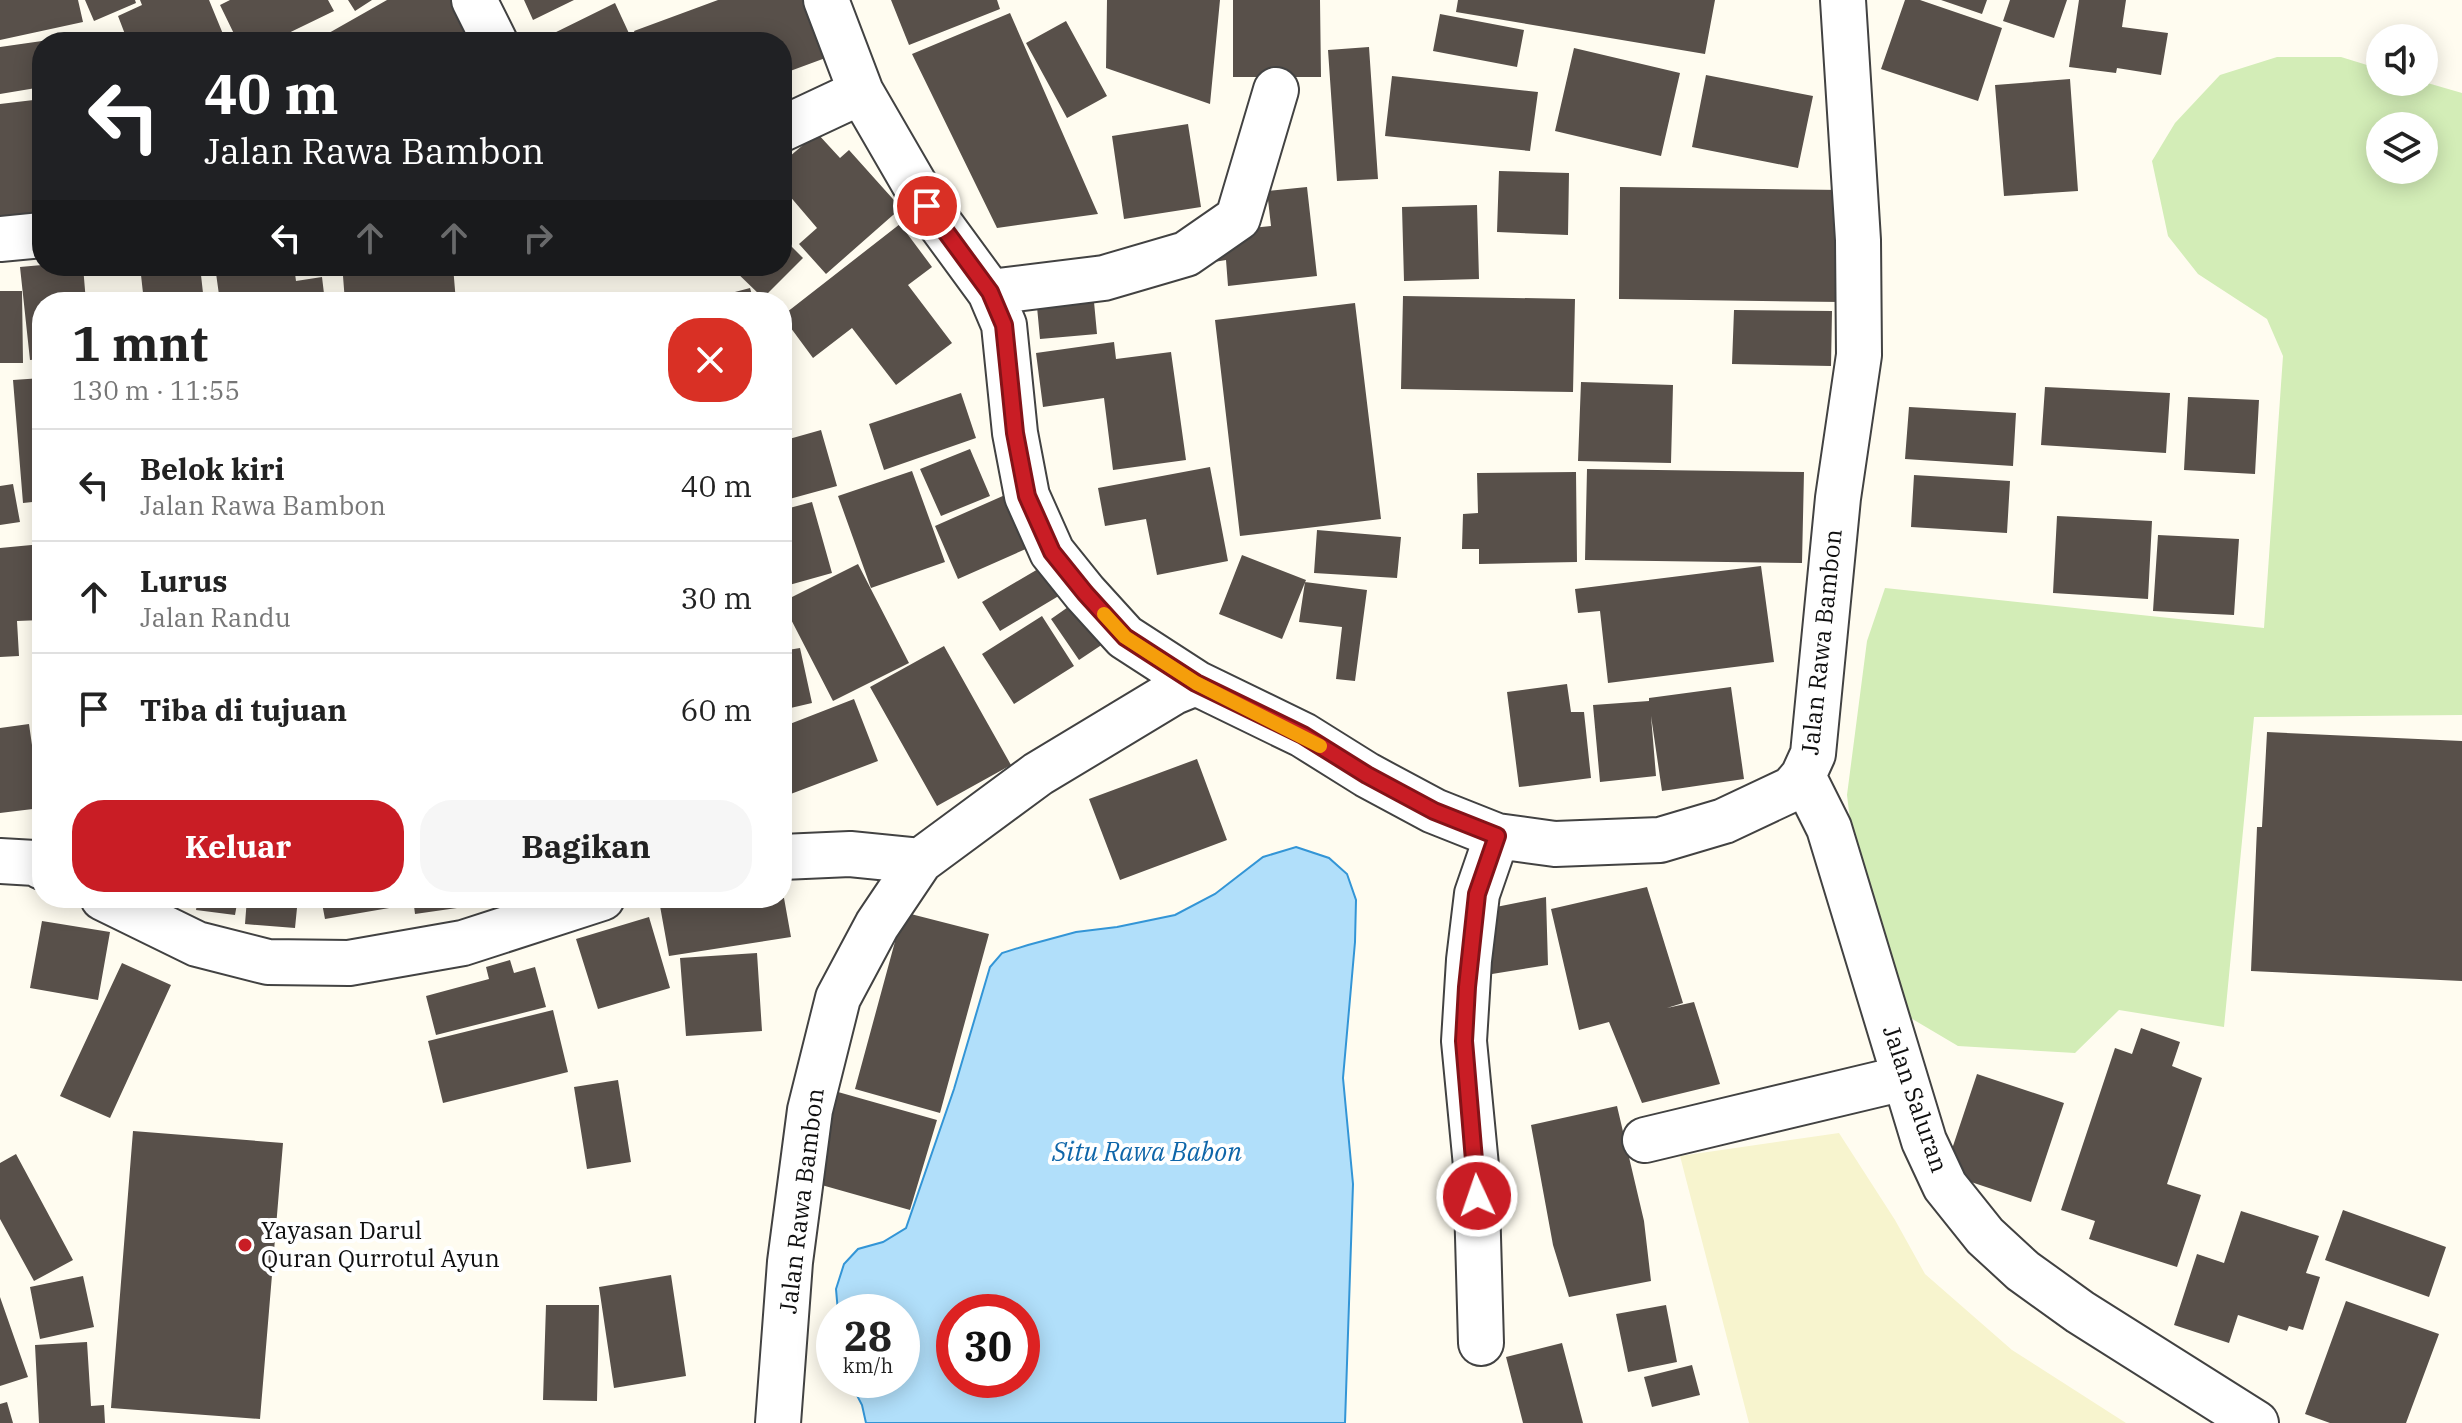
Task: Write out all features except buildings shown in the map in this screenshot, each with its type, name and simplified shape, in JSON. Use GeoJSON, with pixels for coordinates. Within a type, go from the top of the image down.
{"type":"FeatureCollection","features":[{"type":"Feature","properties":{"kind":"street"},"geometry":{"type":"LineString","coordinates":[[474,0],[490,32]]}},
{"type":"Feature","properties":{"kind":"street"},"geometry":{"type":"LineString","coordinates":[[826,0],[861,92],[927,206],[990,292],[1004,325],[1015,433],[1027,496],[1052,552],[1125,637],[1196,683]]}},
{"type":"Feature","properties":{"kind":"street","name":"Jalan Rawa Bambon"},"geometry":{"type":"LineString","coordinates":[[778,1423],[790,1262],[810,1110],[838,998],[877,925],[920,861],[1038,774],[1174,692],[1196,683],[1303,735],[1367,775],[1434,811],[1497,836],[1555,844],[1660,840],[1724,821],[1758,806],[1792,789],[1803,776],[1813,754],[1838,498],[1859,355],[1858,240],[1843,0]]}},
{"type":"Feature","properties":{"kind":"street"},"geometry":{"type":"LineString","coordinates":[[990,292],[1104,278],[1186,254],[1238,218],[1276,90]]}},
{"type":"Feature","properties":{"kind":"street"},"geometry":{"type":"LineString","coordinates":[[792,124],[861,92]]}},
{"type":"Feature","properties":{"kind":"street"},"geometry":{"type":"LineString","coordinates":[[0,239],[32,236]]}},
{"type":"Feature","properties":{"kind":"street","name":"Jalan Saluran"},"geometry":{"type":"LineString","coordinates":[[1803,776],[1829,828],[1924,1141],[1945,1186],[1985,1236],[2023,1271],[2080,1312],[2256,1423]]}},
{"type":"Feature","properties":{"kind":"street"},"geometry":{"type":"LineString","coordinates":[[1481,1343],[1476,1166],[1464,1041],[1477,894],[1497,836]]}},
{"type":"Feature","properties":{"kind":"street"},"geometry":{"type":"LineString","coordinates":[[792,857],[850,854],[920,861]]}},
{"type":"Feature","properties":{"kind":"street"},"geometry":{"type":"LineString","coordinates":[[123,908],[197,944],[268,962],[349,963],[463,943],[571,908]]}},
{"type":"Feature","properties":{"kind":"street"},"geometry":{"type":"LineString","coordinates":[[1645,1140],[1904,1078]]}},
{"type":"Feature","properties":{"kind":"shaded area"},"geometry":{"type":"Polygon","coordinates":[[[1839,1133],[1895,1220],[1925,1274],[2012,1350],[2126,1423],[1749,1423],[1680,1156],[1839,1133]]]}},
{"type":"Feature","properties":{"kind":"green space"},"geometry":{"type":"Polygon","coordinates":[[[2277,57],[2341,57],[2366,65],[2366,96],[2438,96],[2438,86],[2462,93],[2462,715],[2254,717],[2224,1027],[2119,1010],[2075,1053],[1958,1046],[1909,1017],[1855,862],[1847,795],[1867,641],[1885,588],[2264,628],[2283,356],[2267,319],[2198,274],[2168,236],[2152,161],[2175,123],[2220,75],[2277,57]]]}},
{"type":"Feature","properties":{"kind":"water","name":"Situ Rawa Babon"},"geometry":{"type":"Polygon","coordinates":[[[1296,847],[1329,858],[1347,874],[1356,900],[1343,1078],[1353,1184],[1345,1423],[866,1423],[858,1398],[920,1398],[920,1294],[836,1294],[836,1289],[844,1264],[858,1249],[883,1242],[906,1228],[954,1089],[990,967],[1002,953],[1076,932],[1175,915],[1215,894],[1263,857],[1296,847]]]}},
{"type":"Feature","properties":{"kind":"slow traffic"},"geometry":{"type":"LineString","coordinates":[[1104,614],[1125,637],[1196,683],[1320,746]]}},
{"type":"Feature","properties":{"kind":"place","name":"Yayasan Darul Quran Qurrotul Ayun"},"geometry":{"type":"Point","coordinates":[245,1245]}},
{"type":"Feature","properties":{"kind":"route"},"geometry":{"type":"LineString","coordinates":[[927,206],[990,292],[1004,325],[1015,433],[1027,496],[1052,552],[1085,593],[1125,637],[1196,683],[1303,735],[1367,775],[1434,811],[1497,836],[1477,894],[1464,1041],[1477,1196]]}}]}
